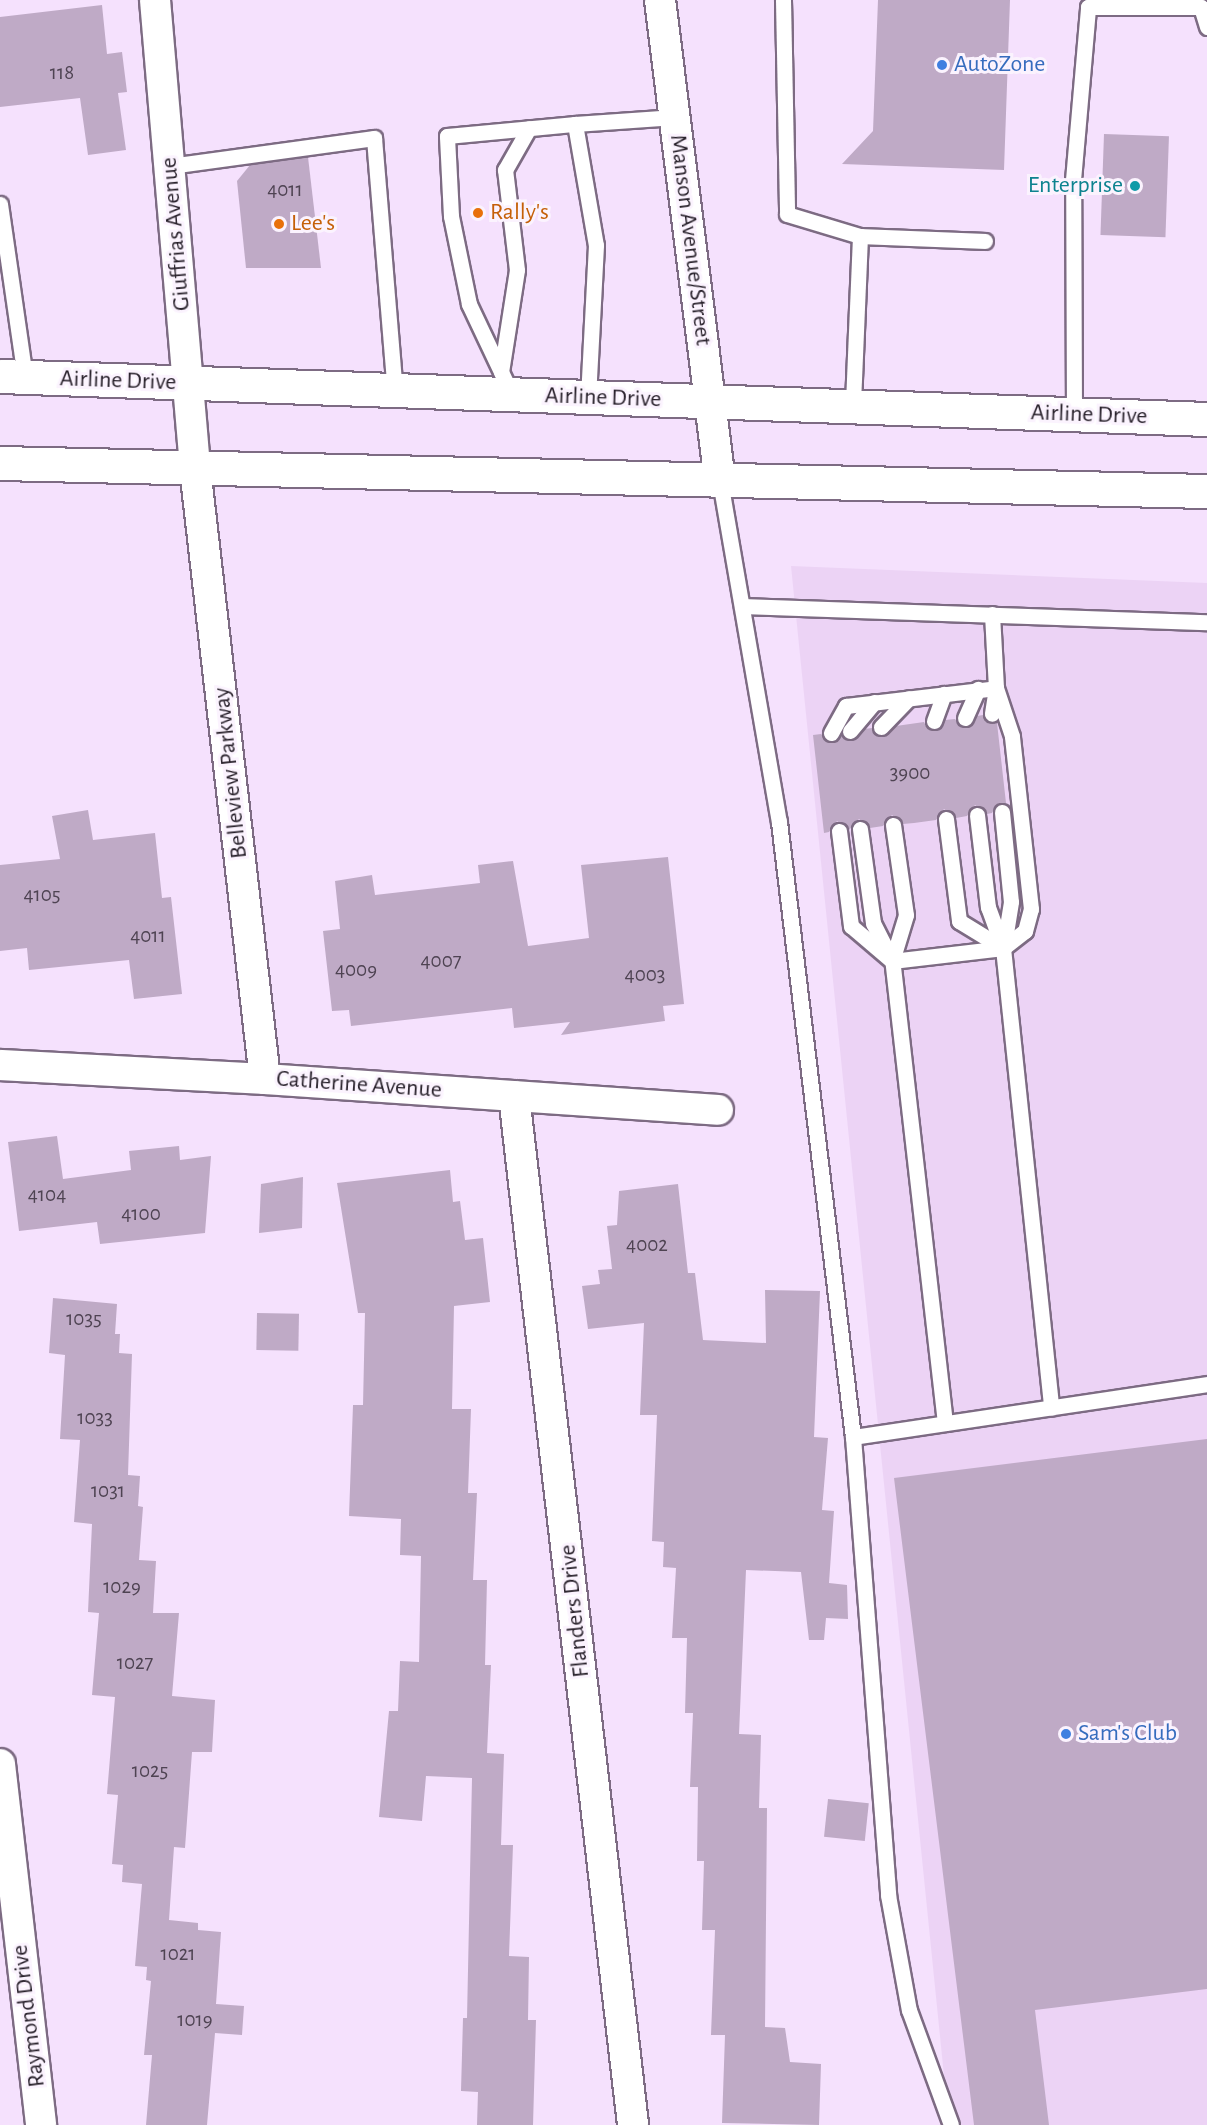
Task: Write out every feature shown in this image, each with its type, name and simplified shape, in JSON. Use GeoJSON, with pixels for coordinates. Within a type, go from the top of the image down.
{"type":"FeatureCollection","features":[{"type":"Feature","properties":{"kind":"highway","name":"Airline Drive"},"geometry":{"type":"LineString","coordinates":[[13,377],[395,391],[507,383],[588,397],[1207,419]]}},
{"type":"Feature","properties":{"kind":"highway"},"geometry":{"type":"LineString","coordinates":[[0,463],[1207,491]]}},
{"type":"Feature","properties":{"kind":"street","name":"Giuffrias Avenue"},"geometry":{"type":"LineString","coordinates":[[154,0],[190,384],[195,468]]}},
{"type":"Feature","properties":{"kind":"street","name":"Manson Avenue/Street"},"geometry":{"type":"LineString","coordinates":[[660,0],[720,481]]}},
{"type":"Feature","properties":{"kind":"street","name":"Belleview Parkway"},"geometry":{"type":"LineString","coordinates":[[195,468],[265,1079]]}},
{"type":"Feature","properties":{"kind":"street","name":"Catherine Avenue"},"geometry":{"type":"LineString","coordinates":[[0,1065],[265,1079],[718,1110]]}},
{"type":"Feature","properties":{"kind":"street","name":"Flanders Drive"},"geometry":{"type":"LineString","coordinates":[[514,1096],[633,2125]]}},
{"type":"Feature","properties":{"kind":"street","name":"Raymond Drive"},"geometry":{"type":"LineString","coordinates":[[0,1764],[41,2125]]}},
{"type":"Feature","properties":{"kind":"lane"},"geometry":{"type":"LineString","coordinates":[[783,0],[787,214],[860,236],[985,241]]}},
{"type":"Feature","properties":{"kind":"lane"},"geometry":{"type":"LineString","coordinates":[[1074,414],[1073,180],[1088,7],[1202,7],[1207,27]]}},
{"type":"Feature","properties":{"kind":"lane"},"geometry":{"type":"LineString","coordinates":[[507,383],[469,304],[451,216],[447,136],[675,117]]}},
{"type":"Feature","properties":{"kind":"lane"},"geometry":{"type":"LineString","coordinates":[[575,124],[596,245],[588,397]]}},
{"type":"Feature","properties":{"kind":"lane"},"geometry":{"type":"LineString","coordinates":[[507,383],[517,270],[505,170],[529,128]]}},
{"type":"Feature","properties":{"kind":"lane"},"geometry":{"type":"LineString","coordinates":[[170,166],[374,138],[395,391]]}},
{"type":"Feature","properties":{"kind":"lane"},"geometry":{"type":"LineString","coordinates":[[0,204],[13,377]]}},
{"type":"Feature","properties":{"kind":"lane"},"geometry":{"type":"LineString","coordinates":[[853,406],[860,236]]}},
{"type":"Feature","properties":{"kind":"lane"},"geometry":{"type":"LineString","coordinates":[[720,481],[779,822],[853,1437],[888,1895],[909,2010],[951,2125]]}},
{"type":"Feature","properties":{"kind":"lane"},"geometry":{"type":"LineString","coordinates":[[742,606],[1207,622]]}},
{"type":"Feature","properties":{"kind":"lane"},"geometry":{"type":"LineString","coordinates":[[992,614],[996,688],[992,714]]}},
{"type":"Feature","properties":{"kind":"lane"},"geometry":{"type":"LineString","coordinates":[[831,733],[846,706],[996,688]]}},
{"type":"Feature","properties":{"kind":"lane"},"geometry":{"type":"LineString","coordinates":[[839,831],[851,926],[892,961],[1003,948],[1025,931],[1031,909],[1012,736],[996,688]]}},
{"type":"Feature","properties":{"kind":"lane"},"geometry":{"type":"LineString","coordinates":[[965,718],[978,689]]}},
{"type":"Feature","properties":{"kind":"lane"},"geometry":{"type":"LineString","coordinates":[[934,721],[944,694]]}},
{"type":"Feature","properties":{"kind":"lane"},"geometry":{"type":"LineString","coordinates":[[881,727],[909,698]]}},
{"type":"Feature","properties":{"kind":"lane"},"geometry":{"type":"LineString","coordinates":[[850,731],[874,702]]}},
{"type":"Feature","properties":{"kind":"lane"},"geometry":{"type":"LineString","coordinates":[[1002,812],[1011,902],[1003,948]]}},
{"type":"Feature","properties":{"kind":"lane"},"geometry":{"type":"LineString","coordinates":[[977,815],[988,907],[1003,948],[1051,1407]]}},
{"type":"Feature","properties":{"kind":"lane"},"geometry":{"type":"LineString","coordinates":[[946,819],[959,921],[1003,948]]}},
{"type":"Feature","properties":{"kind":"lane"},"geometry":{"type":"LineString","coordinates":[[892,961],[906,915],[893,825]]}},
{"type":"Feature","properties":{"kind":"lane"},"geometry":{"type":"LineString","coordinates":[[860,829],[873,923],[892,961],[945,1423]]}},
{"type":"Feature","properties":{"kind":"lane"},"geometry":{"type":"LineString","coordinates":[[853,1437],[1207,1384]]}},
{"type":"Feature","properties":{"kind":"shaded area"},"geometry":{"type":"Polygon","coordinates":[[[791,566],[1207,583],[1207,2125],[949,2125],[791,566]]]}},
{"type":"Feature","properties":{"kind":"building","name":"AutoZone"},"geometry":{"type":"Polygon","coordinates":[[[878,0],[1010,0],[1004,170],[842,164],[873,131],[878,0]]]}},
{"type":"Feature","properties":{"kind":"building"},"geometry":{"type":"Polygon","coordinates":[[[102,5],[107,54],[122,52],[127,92],[118,93],[126,150],[88,155],[80,98],[0,107],[0,17],[102,5]]]}},
{"type":"Feature","properties":{"kind":"building","name":"Enterprise"},"geometry":{"type":"Polygon","coordinates":[[[1104,134],[1169,136],[1165,237],[1100,235],[1104,134]]]}},
{"type":"Feature","properties":{"kind":"building","name":"Lee's"},"geometry":{"type":"Polygon","coordinates":[[[308,157],[321,268],[246,268],[237,181],[250,165],[308,157]]]}},
{"type":"Feature","properties":{"kind":"building"},"geometry":{"type":"Polygon","coordinates":[[[983,715],[986,722],[997,723],[1006,803],[997,804],[992,813],[987,814],[975,805],[967,816],[956,818],[944,809],[936,820],[914,823],[903,824],[892,815],[883,826],[870,828],[859,819],[849,830],[837,821],[829,832],[824,833],[813,735],[821,734],[832,743],[841,735],[854,740],[864,729],[872,728],[875,734],[883,736],[896,726],[924,722],[927,728],[936,730],[945,720],[955,719],[961,727],[967,728],[977,716],[983,715]]]}},
{"type":"Feature","properties":{"kind":"building"},"geometry":{"type":"Polygon","coordinates":[[[88,810],[93,840],[155,833],[162,898],[171,897],[182,994],[134,999],[129,960],[29,970],[27,948],[0,951],[0,865],[60,859],[52,816],[88,810]]]}},
{"type":"Feature","properties":{"kind":"building"},"geometry":{"type":"Polygon","coordinates":[[[668,857],[684,1004],[663,1006],[665,1021],[561,1035],[570,1022],[514,1028],[512,1008],[351,1026],[349,1010],[332,1011],[323,931],[340,929],[335,881],[372,875],[375,895],[480,883],[478,865],[513,861],[528,946],[589,938],[581,865],[668,857]]]}},
{"type":"Feature","properties":{"kind":"building"},"geometry":{"type":"Polygon","coordinates":[[[57,1136],[63,1179],[131,1170],[129,1151],[179,1146],[180,1160],[211,1156],[205,1233],[100,1244],[97,1222],[19,1231],[8,1142],[57,1136]]]}},
{"type":"Feature","properties":{"kind":"building"},"geometry":{"type":"Polygon","coordinates":[[[450,1170],[453,1202],[460,1201],[465,1240],[483,1238],[490,1302],[454,1306],[452,1409],[471,1409],[468,1493],[477,1493],[473,1580],[487,1580],[485,1665],[491,1665],[487,1753],[504,1754],[501,1845],[513,1845],[509,1956],[529,1957],[528,2020],[536,2020],[533,2125],[477,2125],[478,2092],[461,2091],[463,2018],[467,2018],[472,1778],[426,1776],[422,1821],[379,1817],[389,1711],[398,1711],[400,1661],[419,1662],[421,1556],[400,1555],[401,1519],[349,1516],[353,1405],[363,1405],[365,1313],[358,1313],[337,1183],[450,1170]]]}},
{"type":"Feature","properties":{"kind":"building"},"geometry":{"type":"Polygon","coordinates":[[[303,1177],[302,1228],[259,1233],[261,1184],[303,1177]]]}},
{"type":"Feature","properties":{"kind":"building"},"geometry":{"type":"Polygon","coordinates":[[[678,1184],[688,1273],[695,1273],[703,1340],[766,1343],[765,1290],[820,1291],[814,1437],[828,1438],[822,1510],[834,1511],[829,1583],[847,1585],[848,1619],[826,1618],[824,1640],[809,1640],[801,1572],[746,1570],[739,1734],[761,1735],[759,1808],[767,1808],[765,2027],[785,2028],[790,2062],[821,2064],[819,2125],[722,2123],[725,2035],[711,2035],[715,1930],[702,1930],[704,1861],[697,1861],[698,1787],[690,1787],[693,1713],[685,1713],[687,1638],[672,1638],[676,1568],[663,1567],[664,1542],[652,1541],[657,1415],[640,1415],[644,1323],[588,1329],[582,1286],[600,1284],[598,1270],[612,1269],[607,1226],[617,1225],[619,1191],[678,1184]]]}},
{"type":"Feature","properties":{"kind":"building"},"geometry":{"type":"Polygon","coordinates":[[[53,1298],[117,1304],[115,1334],[120,1334],[119,1353],[132,1354],[128,1475],[140,1476],[138,1506],[143,1507],[139,1560],[156,1561],[153,1613],[179,1613],[172,1696],[215,1700],[212,1752],[192,1752],[185,1848],[174,1847],[169,1920],[198,1923],[198,1930],[221,1932],[216,2004],[244,2006],[242,2035],[215,2033],[207,2125],[146,2125],[152,2055],[144,2055],[151,1981],[146,1980],[147,1967],[135,1966],[142,1884],[122,1882],[123,1865],[112,1864],[118,1795],[107,1794],[115,1697],[92,1695],[99,1613],[88,1612],[92,1524],[74,1522],[80,1440],[60,1439],[65,1355],[49,1353],[53,1298]]]}},
{"type":"Feature","properties":{"kind":"building"},"geometry":{"type":"Polygon","coordinates":[[[257,1313],[299,1314],[298,1351],[256,1350],[257,1313]]]}},
{"type":"Feature","properties":{"kind":"building","name":"Sam's Club"},"geometry":{"type":"Polygon","coordinates":[[[1207,1439],[1207,1989],[1035,2010],[1049,2125],[974,2125],[894,1478],[1207,1439]]]}},
{"type":"Feature","properties":{"kind":"building"},"geometry":{"type":"Polygon","coordinates":[[[828,1799],[869,1803],[865,1841],[824,1837],[828,1799]]]}},
{"type":"Feature","properties":{"kind":"place","name":"AutoZone"},"geometry":{"type":"Point","coordinates":[942,65]}},
{"type":"Feature","properties":{"kind":"place","name":"Enterprise"},"geometry":{"type":"Point","coordinates":[1135,186]}},
{"type":"Feature","properties":{"kind":"place","name":"Rally's"},"geometry":{"type":"Point","coordinates":[478,213]}},
{"type":"Feature","properties":{"kind":"place","name":"Lee's"},"geometry":{"type":"Point","coordinates":[279,224]}},
{"type":"Feature","properties":{"kind":"place","name":"Sam's Club"},"geometry":{"type":"Point","coordinates":[1066,1734]}}]}
